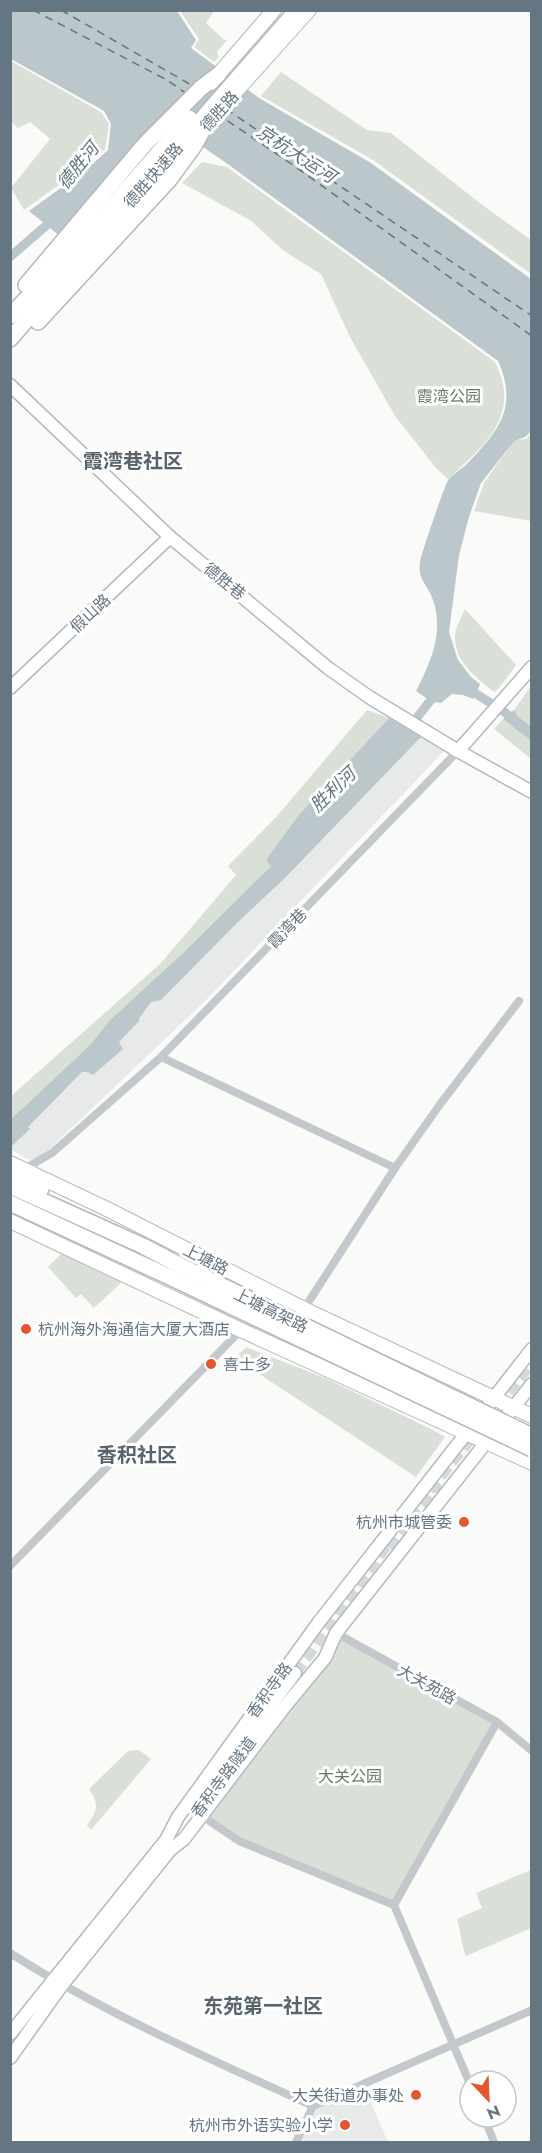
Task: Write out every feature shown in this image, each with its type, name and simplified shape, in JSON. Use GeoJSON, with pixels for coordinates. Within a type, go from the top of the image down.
{"type":"FeatureCollection","features":[{"type":"Feature","properties":{"kind":"highway","name":"德胜快速路"},"geometry":{"type":"LineString","coordinates":[[10,316],[92,229],[286,10]]}},
{"type":"Feature","properties":{"kind":"highway","name":"德胜快速路"},"geometry":{"type":"LineString","coordinates":[[10,339],[297,10]]}},
{"type":"Feature","properties":{"kind":"highway"},"geometry":{"type":"LineString","coordinates":[[10,308],[23,289],[145,144],[201,87],[218,75]]}},
{"type":"Feature","properties":{"kind":"highway"},"geometry":{"type":"LineString","coordinates":[[10,348],[27,334],[169,180],[194,146],[205,126]]}},
{"type":"Feature","properties":{"kind":"highway"},"geometry":{"type":"LineString","coordinates":[[17,1172],[143,1246]]}},
{"type":"Feature","properties":{"kind":"highway","name":"上塘高架路"},"geometry":{"type":"LineString","coordinates":[[10,1186],[143,1246],[531,1436]]}},
{"type":"Feature","properties":{"kind":"highway","name":"上塘高架路"},"geometry":{"type":"LineString","coordinates":[[10,1203],[531,1449]]}},
{"type":"Feature","properties":{"kind":"highway"},"geometry":{"type":"LineString","coordinates":[[10,1210],[68,1236],[125,1256]]}},
{"type":"Feature","properties":{"kind":"main road","name":"德胜路"},"geometry":{"type":"LineString","coordinates":[[10,308],[67,247],[274,10]]}},
{"type":"Feature","properties":{"kind":"main road","name":"德胜路"},"geometry":{"type":"LineString","coordinates":[[10,348],[309,10]]}},
{"type":"Feature","properties":{"kind":"main road","name":"德胜巷"},"geometry":{"type":"LineString","coordinates":[[10,386],[170,537],[328,668],[458,752],[531,792]]}},
{"type":"Feature","properties":{"kind":"main road","name":"假山路"},"geometry":{"type":"LineString","coordinates":[[10,688],[170,537]]}},
{"type":"Feature","properties":{"kind":"main road","name":"霞湾巷"},"geometry":{"type":"LineString","coordinates":[[458,752],[531,667]]}},
{"type":"Feature","properties":{"kind":"main road","name":"上塘路"},"geometry":{"type":"LineString","coordinates":[[10,1163],[17,1172],[105,1208],[304,1309],[495,1397],[531,1416]]}},
{"type":"Feature","properties":{"kind":"main road"},"geometry":{"type":"LineString","coordinates":[[10,1221],[531,1463]]}},
{"type":"Feature","properties":{"kind":"main road","name":"香积寺路"},"geometry":{"type":"LineString","coordinates":[[10,2034],[58,1983],[168,1845],[178,1817],[319,1622],[531,1349]]}},
{"type":"Feature","properties":{"kind":"main road","name":"香积寺路"},"geometry":{"type":"LineString","coordinates":[[168,1845],[184,1839],[282,1710],[325,1658],[336,1633],[531,1384]]}},
{"type":"Feature","properties":{"kind":"main road","name":"大关苑路"},"geometry":{"type":"LineString","coordinates":[[319,1622],[336,1633]]}},
{"type":"Feature","properties":{"kind":"main road","name":"香积寺路隧道"},"geometry":{"type":"LineString","coordinates":[[168,1845],[179,1835],[297,1675]]}},
{"type":"Feature","properties":{"kind":"main road","name":"香积寺路"},"geometry":{"type":"LineString","coordinates":[[10,2058],[58,1983]]}},
{"type":"Feature","properties":{"kind":"street","name":"霞湾巷"},"geometry":{"type":"LineString","coordinates":[[17,1172],[52,1153],[161,1058],[458,752]]}},
{"type":"Feature","properties":{"kind":"street"},"geometry":{"type":"LineString","coordinates":[[304,1309],[395,1168],[441,1103],[519,1001]]}},
{"type":"Feature","properties":{"kind":"street"},"geometry":{"type":"LineString","coordinates":[[161,1058],[395,1168]]}},
{"type":"Feature","properties":{"kind":"street"},"geometry":{"type":"LineString","coordinates":[[10,1566],[241,1330]]}},
{"type":"Feature","properties":{"kind":"street","name":"大关苑路"},"geometry":{"type":"LineString","coordinates":[[336,1633],[497,1722],[531,1751]]}},
{"type":"Feature","properties":{"kind":"street"},"geometry":{"type":"LineString","coordinates":[[394,1905],[497,1722]]}},
{"type":"Feature","properties":{"kind":"street"},"geometry":{"type":"LineString","coordinates":[[202,1816],[239,1840],[394,1905],[464,2069]]}},
{"type":"Feature","properties":{"kind":"street"},"geometry":{"type":"LineString","coordinates":[[10,1953],[58,1983],[183,2046],[313,2106]]}},
{"type":"Feature","properties":{"kind":"street"},"geometry":{"type":"LineString","coordinates":[[296,2142],[313,2106],[531,2010]]}},
{"type":"Feature","properties":{"kind":"shaded area"},"geometry":{"type":"Polygon","coordinates":[[[421,737],[444,751],[207,999],[44,1154],[30,1160],[11,1150],[10,1147],[30,1130],[27,1127],[82,1072],[88,1071],[119,1042],[151,1001],[285,878],[421,737]]]}},
{"type":"Feature","properties":{"kind":"shaded area","name":"杭州市外语实验小学"},"geometry":{"type":"Polygon","coordinates":[[[364,2087],[388,2142],[300,2142],[318,2107],[364,2087]]]}},
{"type":"Feature","properties":{"kind":"green space"},"geometry":{"type":"Polygon","coordinates":[[[180,11],[214,11],[206,23],[224,40],[227,40],[217,52],[219,57],[214,62],[194,47],[199,39],[180,11]]]}},
{"type":"Feature","properties":{"kind":"green space"},"geometry":{"type":"Polygon","coordinates":[[[11,61],[101,112],[109,124],[105,149],[24,210],[11,188],[50,139],[30,122],[18,128],[11,121],[11,61]]]}},
{"type":"Feature","properties":{"kind":"green space"},"geometry":{"type":"Polygon","coordinates":[[[281,72],[367,130],[391,133],[531,240],[531,274],[373,160],[261,96],[281,72]]]}},
{"type":"Feature","properties":{"kind":"green space","name":"霞湾公园"},"geometry":{"type":"Polygon","coordinates":[[[202,162],[227,167],[495,362],[502,381],[504,398],[502,413],[496,428],[475,454],[448,479],[436,468],[395,416],[350,337],[321,274],[284,251],[250,220],[182,183],[202,162]]]}},
{"type":"Feature","properties":{"kind":"green space"},"geometry":{"type":"Polygon","coordinates":[[[531,433],[531,521],[474,511],[484,483],[514,440],[526,439],[531,433]]]}},
{"type":"Feature","properties":{"kind":"green space"},"geometry":{"type":"Polygon","coordinates":[[[465,609],[516,665],[494,692],[469,670],[456,648],[456,632],[465,609]]]}},
{"type":"Feature","properties":{"kind":"green space"},"geometry":{"type":"Polygon","coordinates":[[[531,686],[531,727],[518,717],[514,710],[531,686]]]}},
{"type":"Feature","properties":{"kind":"green space"},"geometry":{"type":"Polygon","coordinates":[[[367,710],[389,718],[298,816],[267,860],[271,866],[185,951],[109,1021],[90,1045],[11,1119],[11,1096],[160,964],[236,875],[228,866],[278,815],[367,710]]]}},
{"type":"Feature","properties":{"kind":"green space"},"geometry":{"type":"Polygon","coordinates":[[[503,719],[531,741],[531,759],[494,729],[503,719]]]}},
{"type":"Feature","properties":{"kind":"green space"},"geometry":{"type":"Polygon","coordinates":[[[61,1254],[121,1279],[121,1283],[94,1308],[81,1294],[76,1298],[48,1267],[61,1254]]]}},
{"type":"Feature","properties":{"kind":"green space"},"geometry":{"type":"Polygon","coordinates":[[[246,1347],[325,1378],[445,1437],[416,1477],[235,1358],[246,1347]]]}},
{"type":"Feature","properties":{"kind":"green space","name":"大关公园"},"geometry":{"type":"Polygon","coordinates":[[[336,1633],[497,1722],[394,1905],[239,1841],[189,1814],[336,1633]]]}},
{"type":"Feature","properties":{"kind":"green space"},"geometry":{"type":"Polygon","coordinates":[[[139,1750],[151,1759],[91,1830],[87,1825],[96,1803],[89,1789],[128,1751],[139,1750]]]}},
{"type":"Feature","properties":{"kind":"green space"},"geometry":{"type":"Polygon","coordinates":[[[531,1870],[531,1928],[466,1956],[457,1919],[482,1908],[476,1893],[531,1870]]]}},
{"type":"Feature","properties":{"kind":"water","name":"京杭大运河"},"geometry":{"type":"Polygon","coordinates":[[[11,11],[177,11],[196,40],[191,48],[259,98],[371,163],[531,279],[531,431],[525,437],[514,441],[481,483],[459,555],[449,632],[458,660],[471,677],[480,684],[473,699],[452,694],[441,703],[432,702],[416,691],[432,655],[437,630],[434,604],[422,578],[420,567],[421,556],[448,480],[477,453],[496,430],[502,418],[506,406],[506,392],[498,361],[160,117],[60,236],[29,211],[87,169],[108,150],[111,124],[104,111],[11,59],[11,11]]]}},
{"type":"Feature","properties":{"kind":"water"},"geometry":{"type":"Polygon","coordinates":[[[514,710],[518,717],[531,727],[531,741],[503,719],[514,710]]]}},
{"type":"Feature","properties":{"kind":"water"},"geometry":{"type":"Polygon","coordinates":[[[389,718],[421,737],[285,878],[161,1000],[151,1002],[139,1021],[119,1042],[123,1049],[93,1075],[82,1072],[11,1147],[11,1119],[90,1045],[109,1021],[185,951],[271,866],[266,860],[298,816],[389,718]]]}},
{"type":"Feature","properties":{"kind":"waterway","name":"德胜河"},"geometry":{"type":"LineString","coordinates":[[10,257],[56,217]]}},
{"type":"Feature","properties":{"kind":"waterway"},"geometry":{"type":"LineString","coordinates":[[467,688],[532,733]]}},
{"type":"Feature","properties":{"kind":"waterway","name":"胜利河"},"geometry":{"type":"LineString","coordinates":[[401,738],[437,692]]}},
{"type":"Feature","properties":{"kind":"ferry route"},"geometry":{"type":"LineString","coordinates":[[33,10],[167,80],[187,94]]}},
{"type":"Feature","properties":{"kind":"ferry route"},"geometry":{"type":"LineString","coordinates":[[61,10],[193,86]]}},
{"type":"Feature","properties":{"kind":"ferry route"},"geometry":{"type":"LineString","coordinates":[[226,109],[532,316]]}},
{"type":"Feature","properties":{"kind":"ferry route"},"geometry":{"type":"LineString","coordinates":[[216,113],[290,163],[532,336]]}},
{"type":"Feature","properties":{"kind":"tunnel"},"geometry":{"type":"LineString","coordinates":[[429,1490],[532,1362]]}},
{"type":"Feature","properties":{"kind":"tunnel"},"geometry":{"type":"LineString","coordinates":[[392,1550],[442,1486]]}},
{"type":"Feature","properties":{"kind":"tunnel"},"geometry":{"type":"LineString","coordinates":[[295,1673],[392,1537]]}},
{"type":"Feature","properties":{"kind":"place","name":"杭州海外海通信大厦大酒店"},"geometry":{"type":"Point","coordinates":[26,1329]}},
{"type":"Feature","properties":{"kind":"place","name":"喜士多"},"geometry":{"type":"Point","coordinates":[211,1364]}},
{"type":"Feature","properties":{"kind":"place","name":"杭州市城管委"},"geometry":{"type":"Point","coordinates":[464,1522]}},
{"type":"Feature","properties":{"kind":"place","name":"大关街道办事处"},"geometry":{"type":"Point","coordinates":[416,2095]}},
{"type":"Feature","properties":{"kind":"place","name":"杭州市外语实验小学"},"geometry":{"type":"Point","coordinates":[345,2125]}},
{"type":"Feature","properties":{"kind":"district","name":"霞湾巷社区"},"geometry":{"type":"Point","coordinates":[133,461]}},
{"type":"Feature","properties":{"kind":"district","name":"香积社区"},"geometry":{"type":"Point","coordinates":[137,1455]}},
{"type":"Feature","properties":{"kind":"district","name":"东苑第一社区"},"geometry":{"type":"Point","coordinates":[263,2006]}}]}
